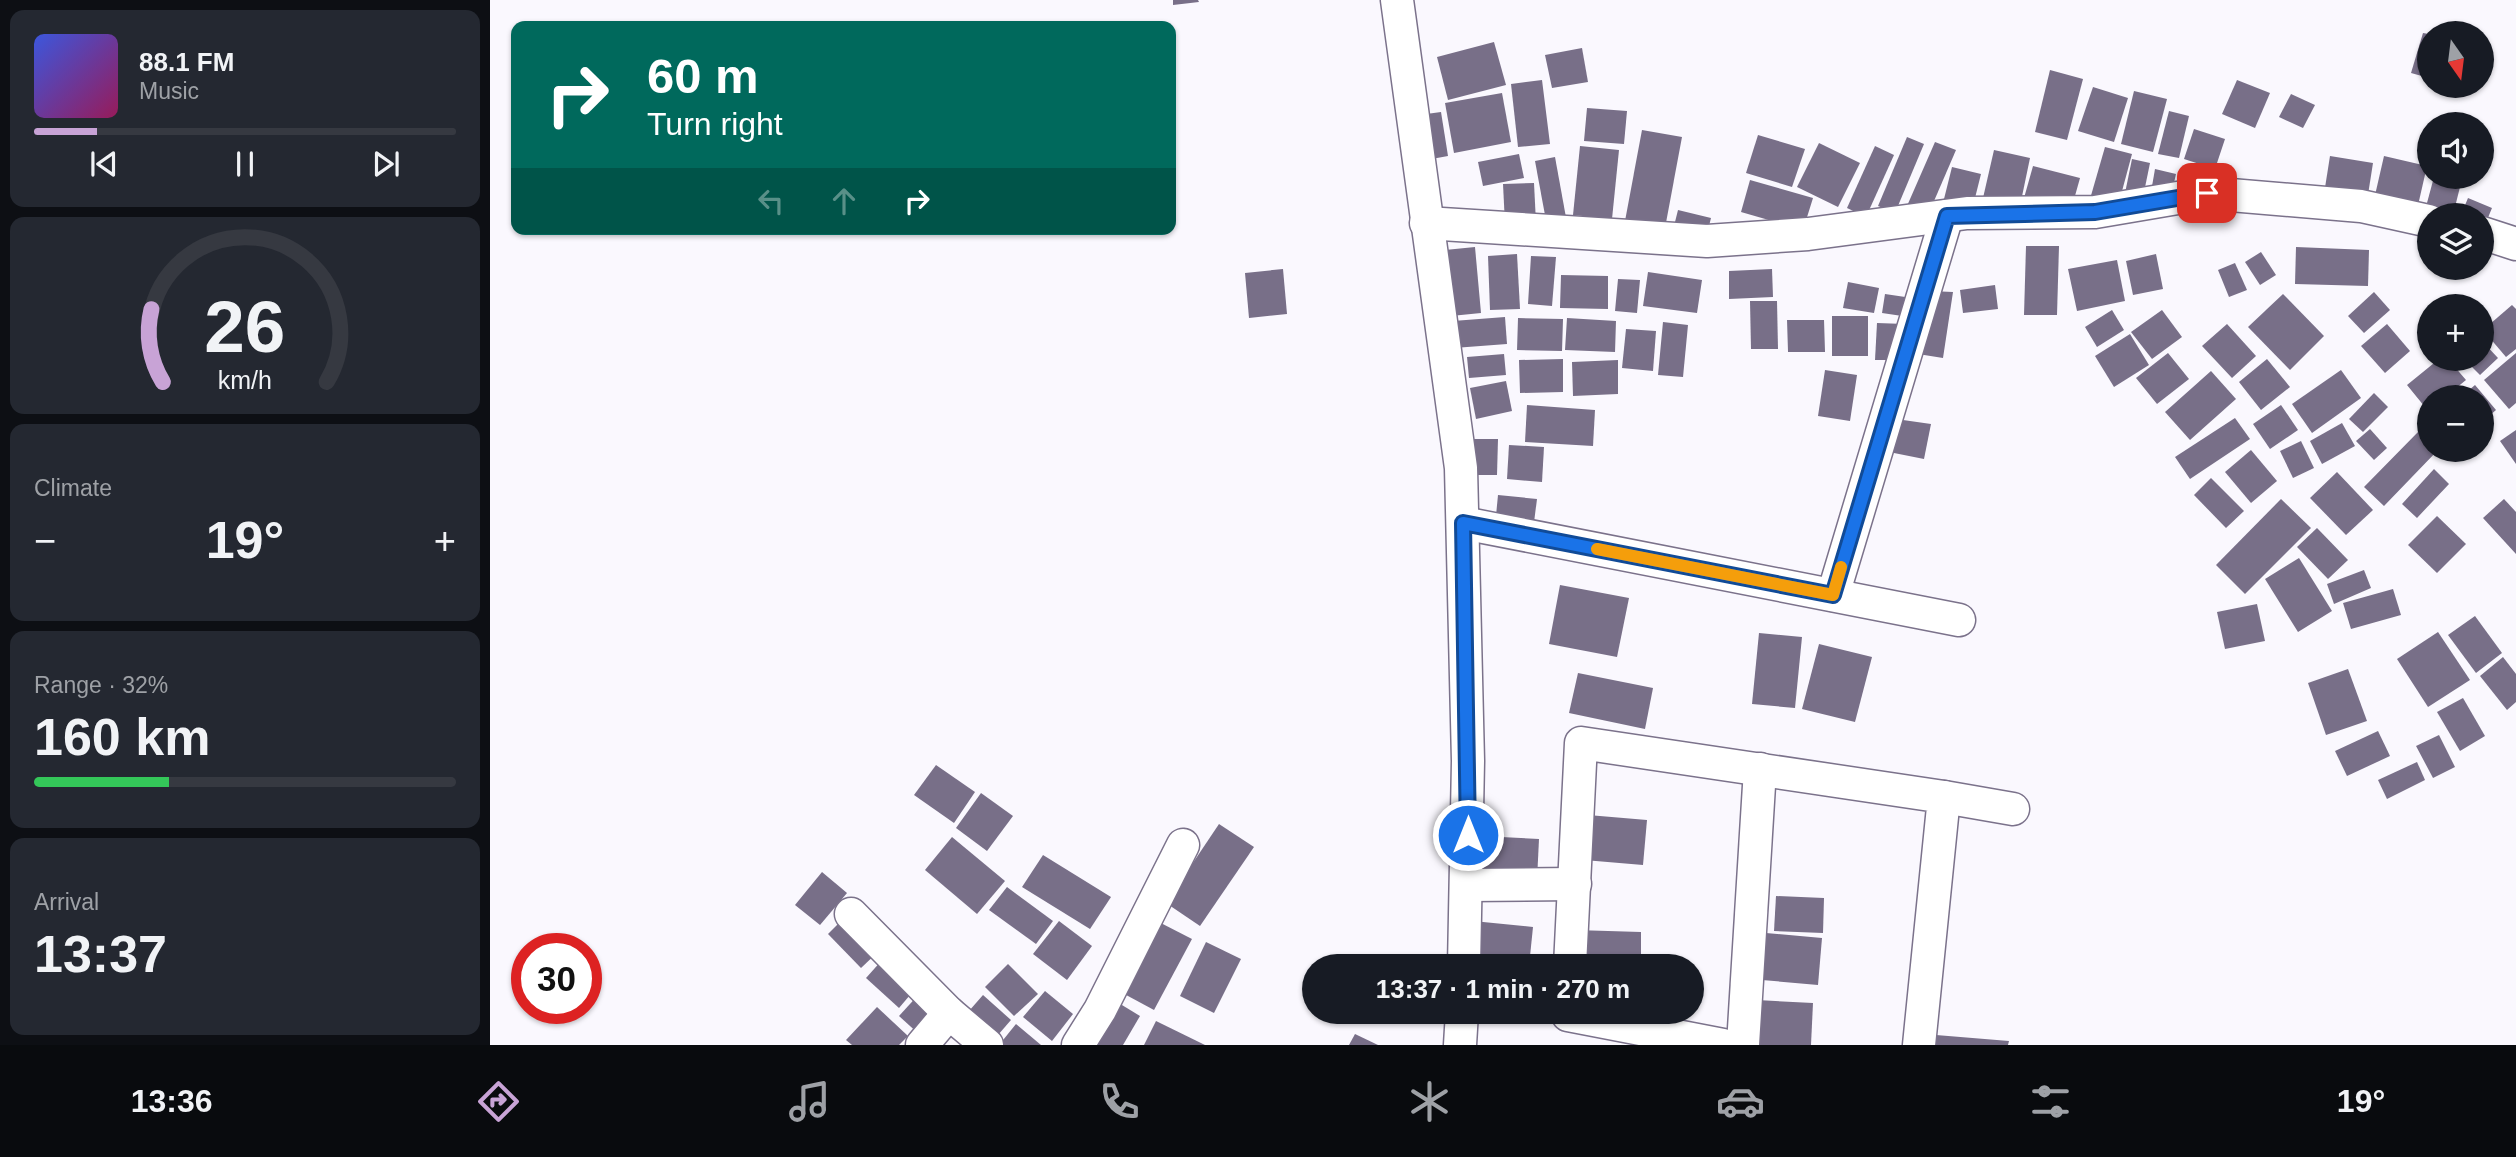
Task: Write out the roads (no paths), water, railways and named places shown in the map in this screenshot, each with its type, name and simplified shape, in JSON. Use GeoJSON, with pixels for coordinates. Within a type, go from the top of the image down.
{"type":"FeatureCollection","features":[{"type":"Feature","properties":{"kind":"street"},"geometry":{"type":"LineString","coordinates":[[1397,0],[1461,468],[1468,885],[1465,954]]}},
{"type":"Feature","properties":{"kind":"street"},"geometry":{"type":"LineString","coordinates":[[1426,223],[1707,241],[1808,233],[1947,216],[2095,212],[2207,193],[2361,206],[2417,218]]}},
{"type":"Feature","properties":{"kind":"street"},"geometry":{"type":"LineString","coordinates":[[1833,595],[1947,216]]}},
{"type":"Feature","properties":{"kind":"street"},"geometry":{"type":"LineString","coordinates":[[2494,237],[2516,244]]}},
{"type":"Feature","properties":{"kind":"street"},"geometry":{"type":"LineString","coordinates":[[1463,523],[1959,620]]}},
{"type":"Feature","properties":{"kind":"street"},"geometry":{"type":"LineString","coordinates":[[1571,954],[1581,743],[2013,809]]}},
{"type":"Feature","properties":{"kind":"street"},"geometry":{"type":"LineString","coordinates":[[1743,1045],[1760,769]]}},
{"type":"Feature","properties":{"kind":"street"},"geometry":{"type":"LineString","coordinates":[[1919,1045],[1944,797]]}},
{"type":"Feature","properties":{"kind":"street"},"geometry":{"type":"LineString","coordinates":[[1078,1045],[1100,1010],[1183,845]]}},
{"type":"Feature","properties":{"kind":"street"},"geometry":{"type":"LineString","coordinates":[[1468,885],[1575,884]]}},
{"type":"Feature","properties":{"kind":"street"},"geometry":{"type":"LineString","coordinates":[[851,914],[949,1013],[987,1045]]}},
{"type":"Feature","properties":{"kind":"street"},"geometry":{"type":"LineString","coordinates":[[922,1045],[949,1013]]}},
{"type":"Feature","properties":{"kind":"street"},"geometry":{"type":"LineString","coordinates":[[1460,1045],[1461,1024]]}},
{"type":"Feature","properties":{"kind":"street"},"geometry":{"type":"LineString","coordinates":[[1614,1024],[1723,1045]]}}]}
